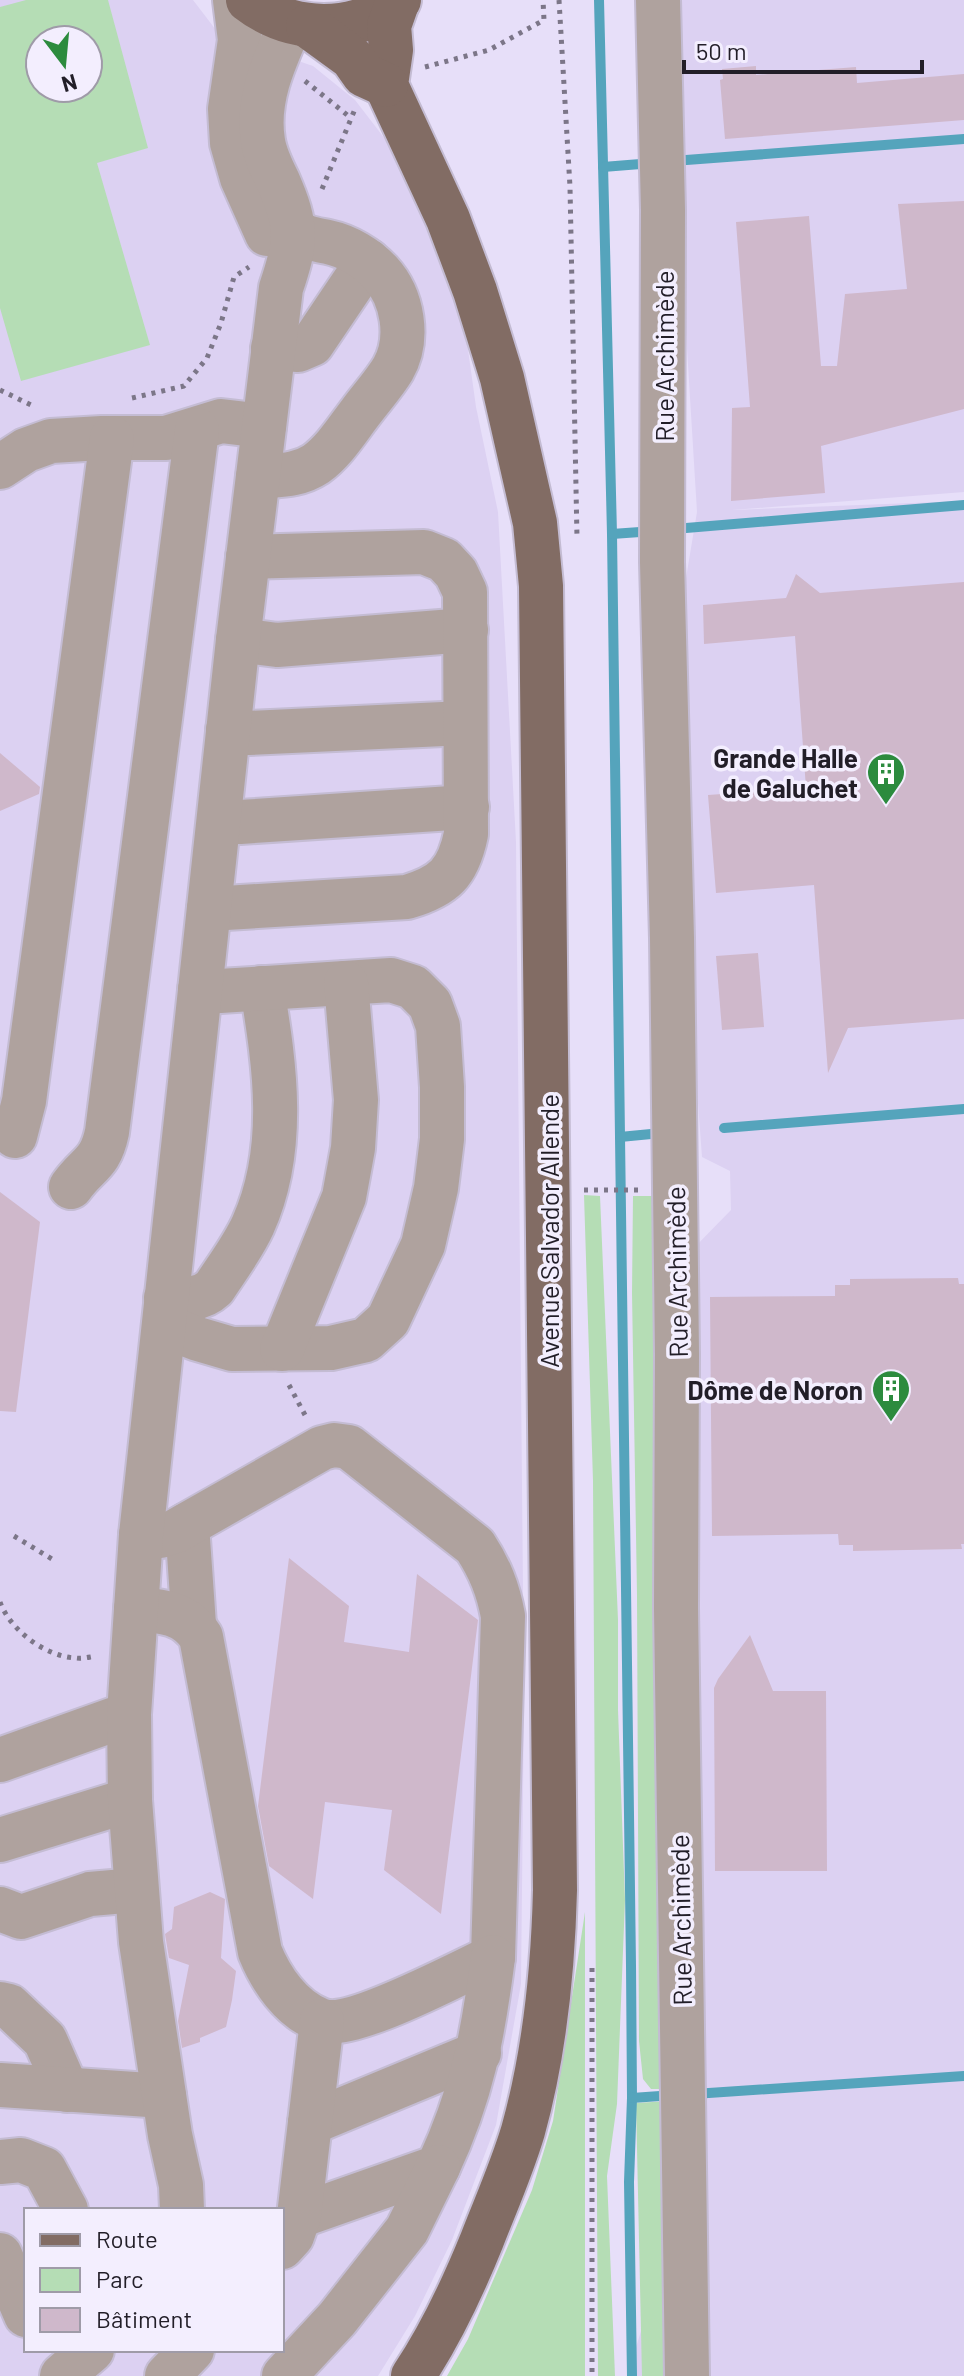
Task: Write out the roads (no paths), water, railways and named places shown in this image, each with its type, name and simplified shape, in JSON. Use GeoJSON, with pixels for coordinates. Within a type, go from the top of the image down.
{"type":"FeatureCollection","features":[{"type":"Feature","properties":{"kind":"main road","name":"Avenue Salvador Allende"},"geometry":{"type":"LineString","coordinates":[[248,0],[270,15],[300,24],[352,58],[364,75],[386,85],[448,219],[475,291],[513,418],[535,523],[541,586],[554,1954],[547,2017],[522,2133],[471,2266],[445,2321],[413,2376]]}},
{"type":"Feature","properties":{"kind":"main road"},"geometry":{"type":"LineString","coordinates":[[300,24],[331,27],[355,23],[376,15],[398,1]]}},
{"type":"Feature","properties":{"kind":"main road"},"geometry":{"type":"LineString","coordinates":[[386,85],[391,50],[389,26],[398,1]]}},
{"type":"Feature","properties":{"kind":"street"},"geometry":{"type":"LineString","coordinates":[[235,0],[240,40],[230,109],[232,143],[242,178],[283,256]]}},
{"type":"Feature","properties":{"kind":"street","name":"Rue Archimède"},"geometry":{"type":"LineString","coordinates":[[658,0],[663,210],[662,562],[672,938],[676,1640],[687,2376]]}},
{"type":"Feature","properties":{"kind":"street"},"geometry":{"type":"LineString","coordinates":[[182,2208],[181,2185],[141,1942],[130,1800],[129,1714],[141,1535],[283,256],[263,141],[262,113],[274,58],[300,24]]}},
{"type":"Feature","properties":{"kind":"street"},"geometry":{"type":"LineString","coordinates":[[258,477],[296,474],[316,464],[332,449],[394,368],[401,349],[400,310],[382,273],[368,261],[330,242],[306,239],[283,256]]}},
{"type":"Feature","properties":{"kind":"street"},"geometry":{"type":"LineString","coordinates":[[273,348],[298,350],[312,344],[368,261]]}},
{"type":"Feature","properties":{"kind":"street"},"geometry":{"type":"LineString","coordinates":[[0,467],[26,450],[119,418],[166,438],[221,421],[264,426]]}},
{"type":"Feature","properties":{"kind":"street"},"geometry":{"type":"LineString","coordinates":[[15,1136],[24,1101],[119,418]]}},
{"type":"Feature","properties":{"kind":"street"},"geometry":{"type":"LineString","coordinates":[[71,1187],[95,1164],[104,1150],[107,1132],[197,430]]}},
{"type":"Feature","properties":{"kind":"street"},"geometry":{"type":"LineString","coordinates":[[209,909],[407,897],[432,889],[450,876],[463,851],[467,807],[466,630],[465,592],[456,573],[444,560],[424,552],[268,559],[248,557]]}},
{"type":"Feature","properties":{"kind":"street"},"geometry":{"type":"LineString","coordinates":[[238,640],[277,645],[466,630]]}},
{"type":"Feature","properties":{"kind":"street"},"geometry":{"type":"LineString","coordinates":[[228,730],[248,733],[465,723]]}},
{"type":"Feature","properties":{"kind":"street"},"geometry":{"type":"LineString","coordinates":[[219,821],[467,807]]}},
{"type":"Feature","properties":{"kind":"street"},"geometry":{"type":"LineString","coordinates":[[165,1312],[198,1339],[232,1349],[350,1345],[366,1340],[388,1320],[423,1245],[436,1188],[442,1139],[438,1026],[430,1004],[413,987],[391,980],[200,990]]}},
{"type":"Feature","properties":{"kind":"street"},"geometry":{"type":"LineString","coordinates":[[276,1349],[344,1197],[353,1148],[356,1100],[346,983]]}},
{"type":"Feature","properties":{"kind":"street"},"geometry":{"type":"LineString","coordinates":[[165,1312],[207,1295],[214,1288],[252,1227],[264,1195],[274,1152],[276,1104],[262,988]]}},
{"type":"Feature","properties":{"kind":"street"},"geometry":{"type":"LineString","coordinates":[[141,1535],[161,1536],[187,1525],[322,1448],[334,1445],[349,1447],[475,1546],[489,1568],[503,1616],[493,1957],[479,2053],[462,2111],[407,2230],[337,2319],[284,2376]]}},
{"type":"Feature","properties":{"kind":"street"},"geometry":{"type":"LineString","coordinates":[[187,1525],[194,1625],[201,1637],[208,1664],[260,1952],[268,1972],[282,1991],[322,2021],[340,2022],[364,2016],[493,1957]]}},
{"type":"Feature","properties":{"kind":"street"},"geometry":{"type":"LineString","coordinates":[[136,1609],[179,1616],[194,1625]]}},
{"type":"Feature","properties":{"kind":"street"},"geometry":{"type":"LineString","coordinates":[[0,1760],[129,1714]]}},
{"type":"Feature","properties":{"kind":"street"},"geometry":{"type":"LineString","coordinates":[[0,1840],[130,1800]]}},
{"type":"Feature","properties":{"kind":"street"},"geometry":{"type":"LineString","coordinates":[[0,1909],[21,1917],[90,1894],[136,1890]]}},
{"type":"Feature","properties":{"kind":"street"},"geometry":{"type":"LineString","coordinates":[[0,2004],[9,2006],[45,2040],[67,2090]]}},
{"type":"Feature","properties":{"kind":"street"},"geometry":{"type":"LineString","coordinates":[[290,2231],[310,2123],[322,2021]]}},
{"type":"Feature","properties":{"kind":"street"},"geometry":{"type":"LineString","coordinates":[[310,2123],[479,2053]]}},
{"type":"Feature","properties":{"kind":"street"},"geometry":{"type":"LineString","coordinates":[[0,2085],[164,2096]]}},
{"type":"Feature","properties":{"kind":"street"},"geometry":{"type":"LineString","coordinates":[[0,2162],[21,2160],[44,2169],[65,2208]]}},
{"type":"Feature","properties":{"kind":"street"},"geometry":{"type":"LineString","coordinates":[[290,2231],[438,2167]]}},
{"type":"Feature","properties":{"kind":"street"},"geometry":{"type":"LineString","coordinates":[[0,2255],[24,2310]]}},
{"type":"Feature","properties":{"kind":"street"},"geometry":{"type":"LineString","coordinates":[[42,2352],[53,2376]]}},
{"type":"Feature","properties":{"kind":"street"},"geometry":{"type":"LineString","coordinates":[[62,2376],[90,2352]]}},
{"type":"Feature","properties":{"kind":"street"},"geometry":{"type":"LineString","coordinates":[[167,2376],[190,2352]]}},
{"type":"Feature","properties":{"kind":"waterway"},"geometry":{"type":"LineString","coordinates":[[599,0],[612,534],[631,1965],[629,2182],[632,2376]]}},
{"type":"Feature","properties":{"kind":"waterway"},"geometry":{"type":"LineString","coordinates":[[673,161],[964,139]]}},
{"type":"Feature","properties":{"kind":"waterway"},"geometry":{"type":"LineString","coordinates":[[603,167],[653,163]]}},
{"type":"Feature","properties":{"kind":"waterway"},"geometry":{"type":"LineString","coordinates":[[674,529],[964,505]]}},
{"type":"Feature","properties":{"kind":"waterway"},"geometry":{"type":"LineString","coordinates":[[612,534],[654,531]]}},
{"type":"Feature","properties":{"kind":"waterway"},"geometry":{"type":"LineString","coordinates":[[724,1128],[964,1109]]}},
{"type":"Feature","properties":{"kind":"waterway"},"geometry":{"type":"LineString","coordinates":[[620,1137],[651,1134]]}},
{"type":"Feature","properties":{"kind":"waterway"},"geometry":{"type":"LineString","coordinates":[[694,2094],[964,2076]]}},
{"type":"Feature","properties":{"kind":"waterway"},"geometry":{"type":"LineString","coordinates":[[632,2098],[674,2095]]}},
{"type":"Feature","properties":{"kind":"place","name":"Grande Halle de Galuchet"},"geometry":{"type":"Point","coordinates":[886,806]}},
{"type":"Feature","properties":{"kind":"place","name":"Dôme de Noron"},"geometry":{"type":"Point","coordinates":[891,1423]}}]}
